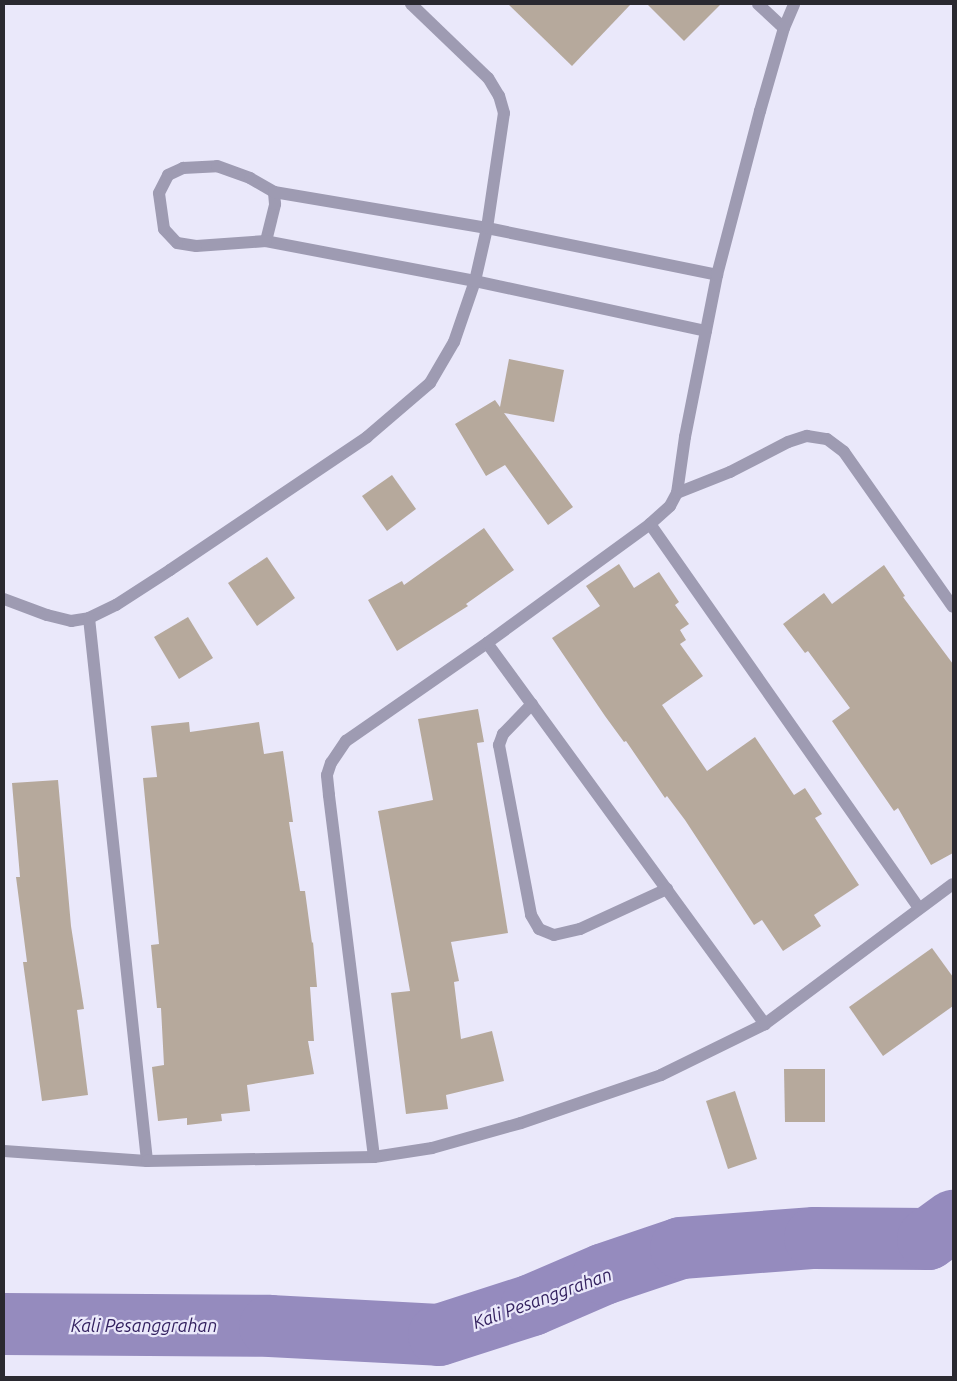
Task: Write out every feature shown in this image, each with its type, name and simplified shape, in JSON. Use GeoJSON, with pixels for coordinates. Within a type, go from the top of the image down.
{"type":"FeatureCollection","features":[{"type":"Feature","properties":{"kind":"street"},"geometry":{"type":"LineString","coordinates":[[4,599],[47,615],[71,621],[90,618],[116,605],[367,437],[430,383],[454,342],[475,281],[487,228],[504,113],[499,96],[488,78],[411,4]]}},
{"type":"Feature","properties":{"kind":"street"},"geometry":{"type":"LineString","coordinates":[[758,4],[784,28]]}},
{"type":"Feature","properties":{"kind":"street"},"geometry":{"type":"LineString","coordinates":[[374,1157],[328,775],[331,763],[346,740],[487,642],[650,524],[670,506],[677,493],[685,437],[717,275],[784,28],[794,4]]}},
{"type":"Feature","properties":{"kind":"street"},"geometry":{"type":"LineString","coordinates":[[706,331],[475,281],[266,241],[196,246],[177,243],[164,229],[159,193],[168,175],[183,168],[217,166],[236,171],[274,192],[487,228],[717,275]]}},
{"type":"Feature","properties":{"kind":"street"},"geometry":{"type":"LineString","coordinates":[[266,241],[275,204],[274,192]]}},
{"type":"Feature","properties":{"kind":"street"},"geometry":{"type":"LineString","coordinates":[[677,493],[730,472],[788,442],[807,436],[827,439],[844,452],[952,603]]}},
{"type":"Feature","properties":{"kind":"street"},"geometry":{"type":"LineString","coordinates":[[650,524],[918,908]]}},
{"type":"Feature","properties":{"kind":"street"},"geometry":{"type":"LineString","coordinates":[[90,618],[147,1161]]}},
{"type":"Feature","properties":{"kind":"street"},"geometry":{"type":"LineString","coordinates":[[487,642],[765,1024]]}},
{"type":"Feature","properties":{"kind":"street"},"geometry":{"type":"LineString","coordinates":[[532,704],[507,730],[499,745],[531,915],[539,929],[554,935],[580,929],[667,889]]}},
{"type":"Feature","properties":{"kind":"street"},"geometry":{"type":"LineString","coordinates":[[4,1151],[147,1161],[374,1157],[432,1148],[583,1104],[661,1075],[765,1024],[918,908],[953,884]]}},
{"type":"Feature","properties":{"kind":"building"},"geometry":{"type":"Polygon","coordinates":[[[508,4],[631,4],[572,66],[508,4]]]}},
{"type":"Feature","properties":{"kind":"building"},"geometry":{"type":"Polygon","coordinates":[[[647,4],[721,4],[684,41],[647,4]]]}},
{"type":"Feature","properties":{"kind":"building"},"geometry":{"type":"Polygon","coordinates":[[[509,359],[564,370],[554,422],[504,413],[573,507],[548,525],[505,465],[486,476],[455,424],[495,400],[500,407],[509,359]]]}},
{"type":"Feature","properties":{"kind":"building"},"geometry":{"type":"Polygon","coordinates":[[[392,475],[416,509],[387,531],[362,496],[392,475]]]}},
{"type":"Feature","properties":{"kind":"building"},"geometry":{"type":"Polygon","coordinates":[[[484,528],[514,570],[466,604],[468,606],[397,651],[368,600],[402,581],[404,585],[484,528]]]}},
{"type":"Feature","properties":{"kind":"building"},"geometry":{"type":"Polygon","coordinates":[[[267,557],[295,598],[257,626],[228,583],[267,557]]]}},
{"type":"Feature","properties":{"kind":"building"},"geometry":{"type":"Polygon","coordinates":[[[619,564],[634,588],[659,572],[679,602],[675,605],[689,624],[680,630],[686,640],[680,644],[703,676],[662,705],[707,771],[755,737],[794,795],[805,788],[822,814],[815,818],[859,885],[814,915],[821,926],[783,951],[762,920],[754,925],[685,820],[667,796],[665,798],[626,741],[624,742],[605,716],[552,638],[600,606],[586,586],[619,564]]]}},
{"type":"Feature","properties":{"kind":"building"},"geometry":{"type":"Polygon","coordinates":[[[884,565],[905,596],[903,597],[953,664],[953,853],[931,865],[898,808],[894,811],[832,721],[850,708],[808,651],[805,653],[783,624],[824,593],[832,604],[884,565]]]}},
{"type":"Feature","properties":{"kind":"building"},"geometry":{"type":"Polygon","coordinates":[[[188,617],[213,658],[179,679],[154,637],[188,617]]]}},
{"type":"Feature","properties":{"kind":"building"},"geometry":{"type":"Polygon","coordinates":[[[478,709],[484,742],[477,743],[508,933],[451,942],[459,981],[454,982],[461,1039],[492,1031],[504,1081],[446,1095],[448,1109],[406,1114],[391,993],[410,991],[378,811],[433,800],[418,719],[478,709]]]}},
{"type":"Feature","properties":{"kind":"building"},"geometry":{"type":"Polygon","coordinates":[[[189,722],[190,732],[259,722],[264,754],[283,751],[293,822],[289,822],[300,891],[305,891],[313,942],[317,987],[310,987],[314,1041],[308,1041],[314,1074],[247,1085],[250,1111],[221,1114],[222,1121],[187,1125],[187,1118],[158,1121],[152,1067],[164,1065],[161,1008],[157,1008],[151,945],[159,944],[143,778],[157,777],[151,726],[189,722]]]}},
{"type":"Feature","properties":{"kind":"building"},"geometry":{"type":"Polygon","coordinates":[[[58,780],[71,926],[84,1009],[77,1010],[88,1095],[42,1101],[23,962],[27,962],[16,877],[20,877],[12,783],[58,780]]]}},
{"type":"Feature","properties":{"kind":"building"},"geometry":{"type":"Polygon","coordinates":[[[932,948],[953,977],[953,1006],[883,1056],[849,1007],[932,948]]]}},
{"type":"Feature","properties":{"kind":"building"},"geometry":{"type":"Polygon","coordinates":[[[784,1069],[825,1069],[825,1122],[785,1122],[784,1069]]]}},
{"type":"Feature","properties":{"kind":"building"},"geometry":{"type":"Polygon","coordinates":[[[735,1091],[757,1159],[728,1169],[706,1101],[735,1091]]]}},
{"type":"Feature","properties":{"kind":"waterway","name":"Kali Pesanggrahan"},"geometry":{"type":"LineString","coordinates":[[4,1324],[270,1326],[439,1335],[532,1305],[604,1274],[681,1248],[815,1238],[928,1239],[953,1221]]}}]}
